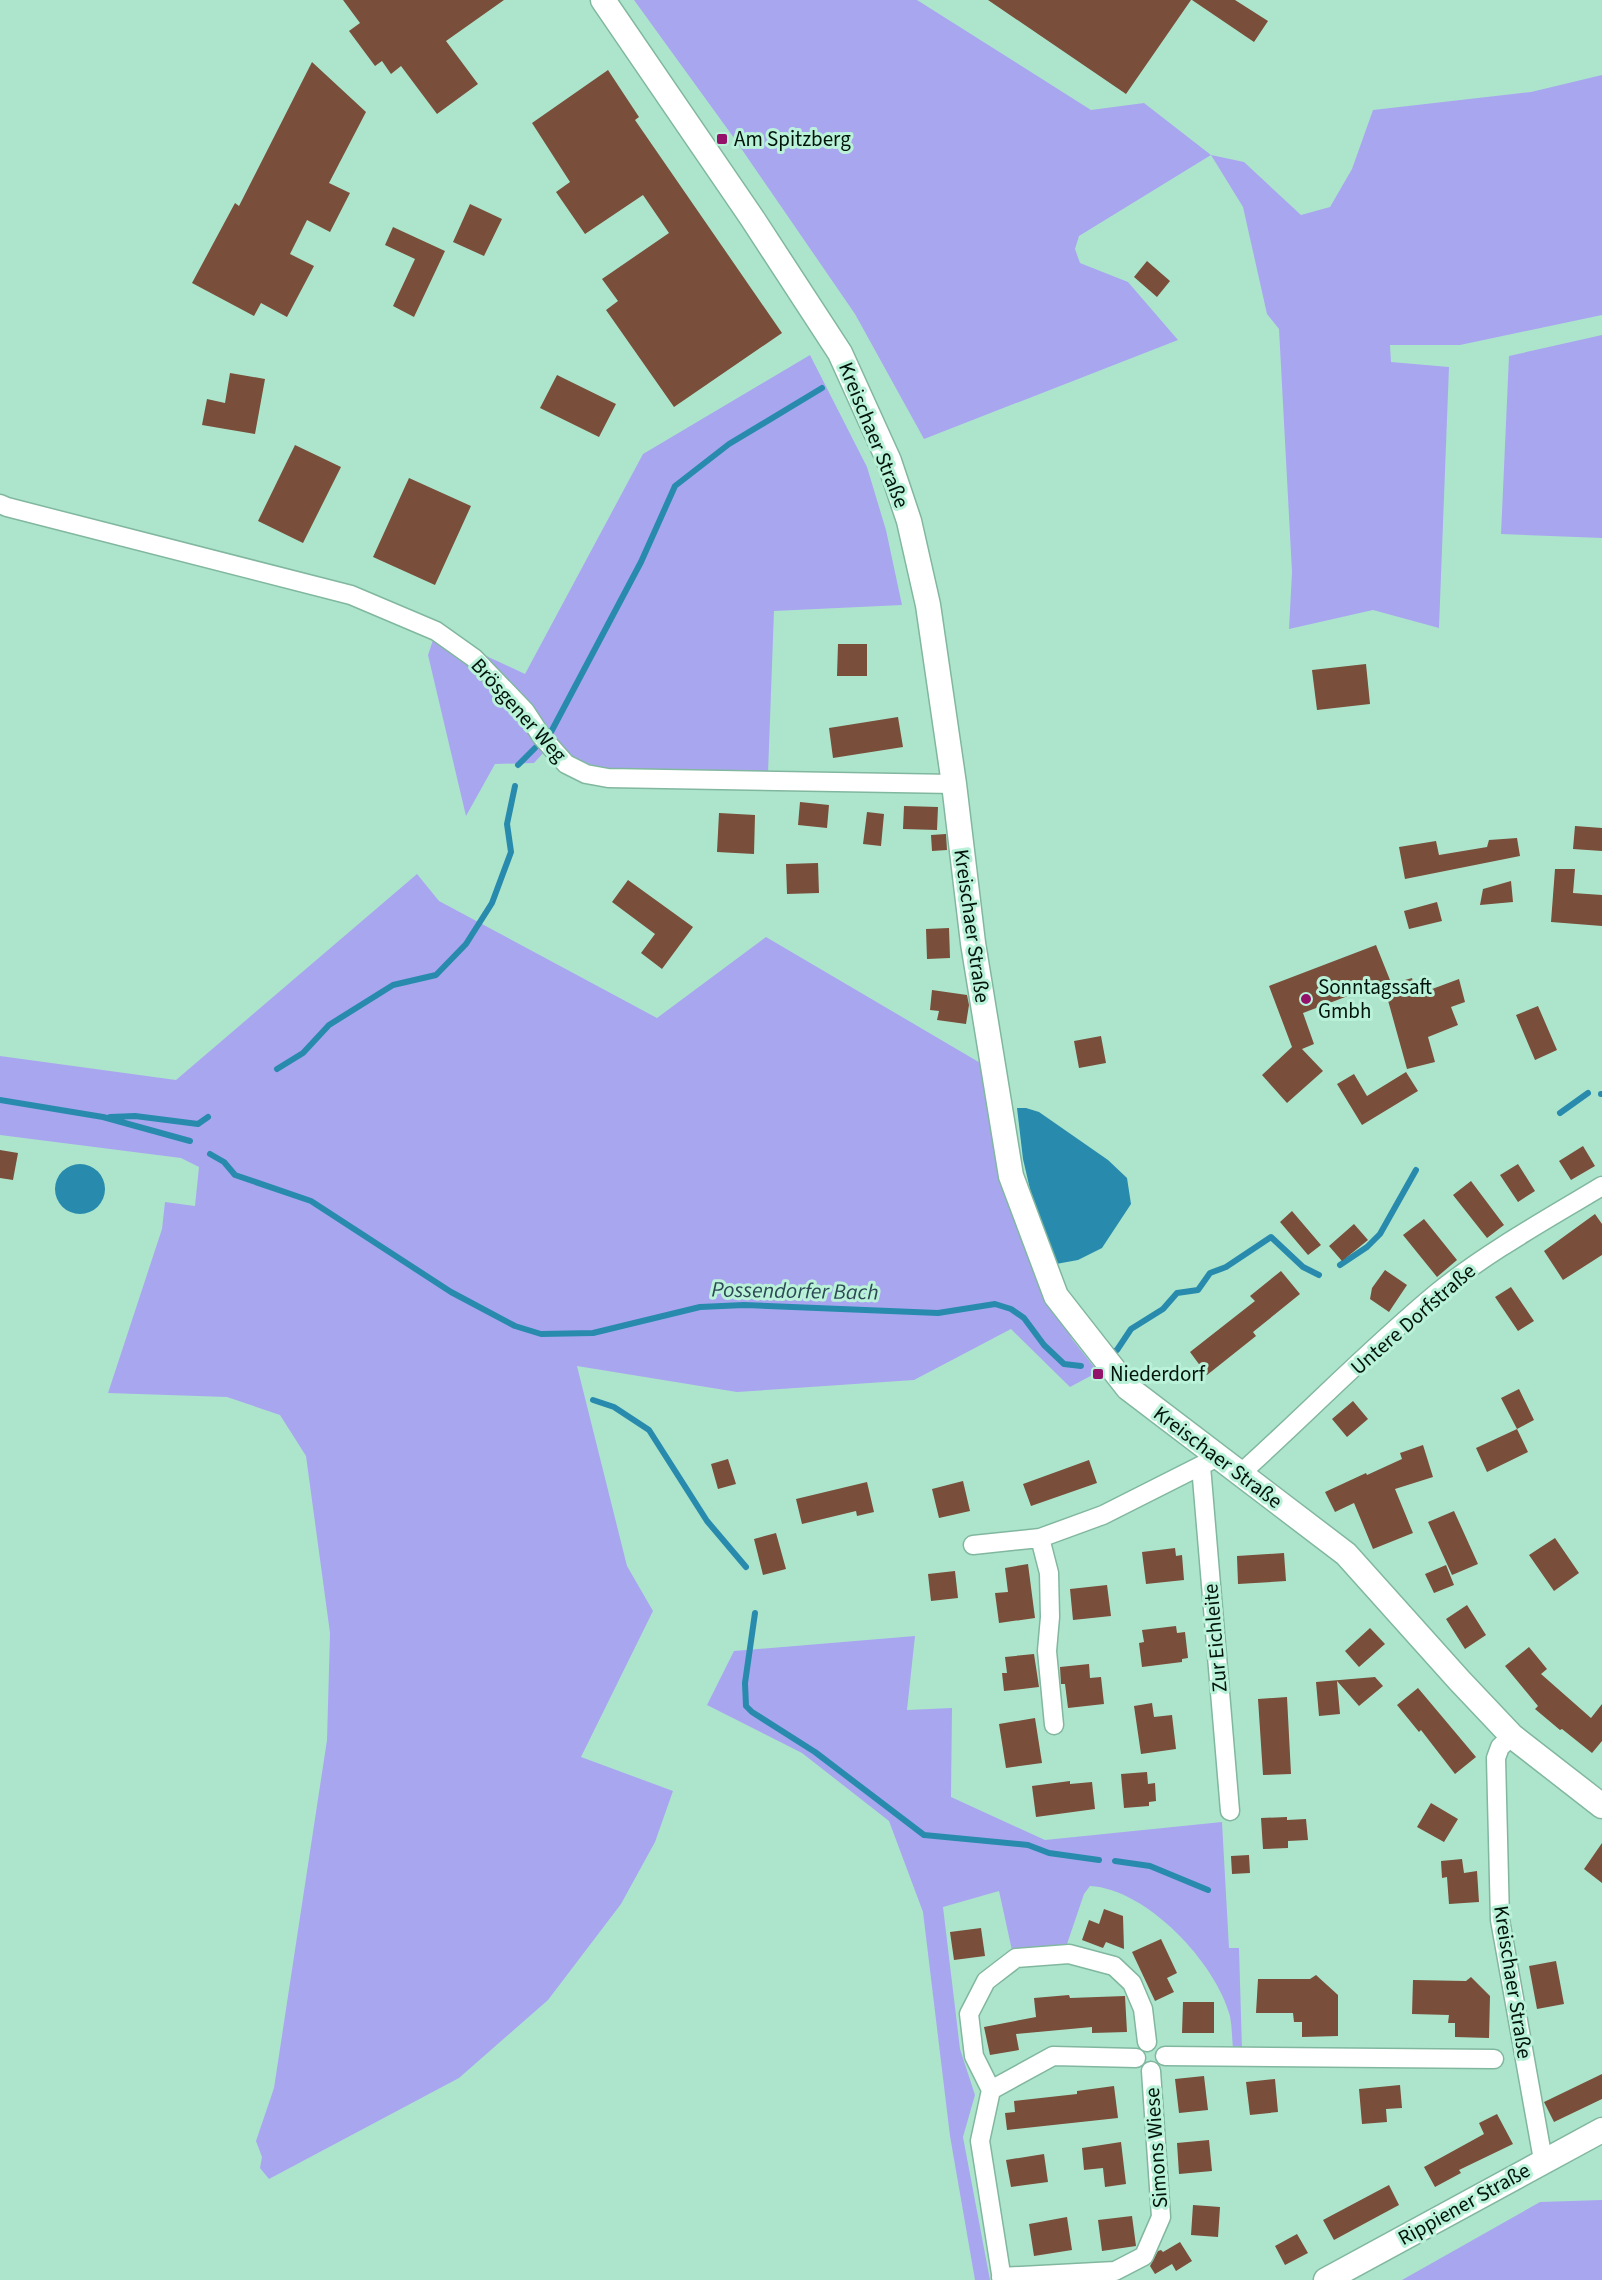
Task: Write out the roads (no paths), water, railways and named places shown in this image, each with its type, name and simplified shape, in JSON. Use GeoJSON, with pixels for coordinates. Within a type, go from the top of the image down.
{"type":"FeatureCollection","features":[{"type":"Feature","properties":{"kind":"main road","name":"Kreischaer Straße"},"geometry":{"type":"LineString","coordinates":[[603,0],[752,218],[840,353],[889,461],[909,521],[928,605],[954,784],[973,943],[1011,1176],[1056,1296],[1128,1388],[1209,1462],[1240,1474],[1346,1554],[1512,1736],[1602,1806]]}},
{"type":"Feature","properties":{"kind":"main road","name":"Rippiener Straße"},"geometry":{"type":"LineString","coordinates":[[1326,2280],[1543,2160],[1602,2130]]}},
{"type":"Feature","properties":{"kind":"street","name":"Brösgener Weg"},"geometry":{"type":"LineString","coordinates":[[0,504],[351,595],[436,631],[474,658],[525,711],[542,737],[566,764],[586,774],[608,778],[954,784]]}},
{"type":"Feature","properties":{"kind":"street","name":"Untere Dorfstraße"},"geometry":{"type":"LineString","coordinates":[[1240,1474],[1437,1293],[1491,1253],[1602,1186]]}},
{"type":"Feature","properties":{"kind":"street"},"geometry":{"type":"LineString","coordinates":[[973,1545],[1040,1538],[1103,1515],[1209,1462]]}},
{"type":"Feature","properties":{"kind":"street","name":"Zur Eichleite"},"geometry":{"type":"LineString","coordinates":[[1209,1462],[1230,1811]]}},
{"type":"Feature","properties":{"kind":"street"},"geometry":{"type":"LineString","coordinates":[[1040,1538],[1049,1573],[1050,1617],[1047,1651],[1054,1725]]}},
{"type":"Feature","properties":{"kind":"street","name":"Kreischaer Straße"},"geometry":{"type":"LineString","coordinates":[[1512,1736],[1500,1747],[1496,1758],[1500,1920],[1543,2160]]}},
{"type":"Feature","properties":{"kind":"street"},"geometry":{"type":"LineString","coordinates":[[991,2090],[974,2056],[969,2014],[986,1981],[1016,1958],[1069,1954],[1114,1966],[1132,1983],[1143,2008],[1147,2042]]}},
{"type":"Feature","properties":{"kind":"street","name":"Simons Wiese"},"geometry":{"type":"LineString","coordinates":[[1147,2042],[1155,2042],[1162,2048],[1165,2056],[1163,2064],[1151,2071],[1143,2069],[1136,2058],[1136,2051],[1147,2042]]}},
{"type":"Feature","properties":{"kind":"street","name":"Simons Wiese"},"geometry":{"type":"LineString","coordinates":[[1136,2058],[1053,2056],[991,2090],[980,2141],[1001,2278],[1115,2271],[1144,2256],[1161,2217],[1151,2071]]}},
{"type":"Feature","properties":{"kind":"street","name":"Simons Wiese"},"geometry":{"type":"LineString","coordinates":[[1165,2056],[1494,2059]]}},
{"type":"Feature","properties":{"kind":"water"},"geometry":{"type":"Polygon","coordinates":[[[1017,1108],[1039,1112],[1108,1160],[1127,1178],[1131,1204],[1102,1248],[1078,1260],[1056,1264],[1033,1202],[1023,1159],[1017,1108]]]}},
{"type":"Feature","properties":{"kind":"water"},"geometry":{"type":"Polygon","coordinates":[[[75,1164],[85,1164],[98,1171],[105,1184],[105,1194],[98,1207],[85,1214],[75,1214],[66,1210],[59,1203],[55,1194],[55,1184],[59,1175],[66,1168],[75,1164]]]}},
{"type":"Feature","properties":{"kind":"waterway"},"geometry":{"type":"LineString","coordinates":[[551,732],[641,562],[675,486],[729,444],[822,388]]}},
{"type":"Feature","properties":{"kind":"waterway"},"geometry":{"type":"LineString","coordinates":[[518,765],[535,748]]}},
{"type":"Feature","properties":{"kind":"waterway"},"geometry":{"type":"LineString","coordinates":[[277,1069],[303,1053],[329,1025],[393,985],[436,975],[466,944],[492,903],[511,852],[507,824],[515,786]]}},
{"type":"Feature","properties":{"kind":"waterway","name":"Possendorfer Bach"},"geometry":{"type":"LineString","coordinates":[[1560,1113],[1588,1093]]}},
{"type":"Feature","properties":{"kind":"waterway","name":"Possendorfer Bach"},"geometry":{"type":"LineString","coordinates":[[0,1100],[103,1117],[190,1141]]}},
{"type":"Feature","properties":{"kind":"waterway"},"geometry":{"type":"LineString","coordinates":[[110,1117],[135,1116],[198,1124],[208,1117]]}},
{"type":"Feature","properties":{"kind":"waterway","name":"Possendorfer Bach"},"geometry":{"type":"LineString","coordinates":[[210,1154],[224,1162],[235,1175],[311,1201],[451,1292],[515,1326],[541,1334],[593,1333],[700,1307],[744,1305],[938,1313],[995,1304],[1011,1309],[1024,1318],[1044,1345],[1064,1364],[1081,1366]]}},
{"type":"Feature","properties":{"kind":"waterway","name":"Possendorfer Bach"},"geometry":{"type":"LineString","coordinates":[[1340,1265],[1367,1247],[1380,1234],[1416,1170]]}},
{"type":"Feature","properties":{"kind":"waterway","name":"Possendorfer Bach"},"geometry":{"type":"LineString","coordinates":[[1111,1353],[1117,1350],[1131,1329],[1163,1309],[1177,1293],[1198,1290],[1210,1273],[1226,1267],[1271,1237],[1303,1267],[1319,1275]]}},
{"type":"Feature","properties":{"kind":"waterway"},"geometry":{"type":"LineString","coordinates":[[593,1400],[614,1407],[649,1430],[707,1521],[746,1567]]}},
{"type":"Feature","properties":{"kind":"waterway"},"geometry":{"type":"LineString","coordinates":[[755,1613],[745,1683],[746,1706],[752,1712],[815,1752],[924,1835],[1028,1845],[1049,1853],[1099,1860]]}},
{"type":"Feature","properties":{"kind":"waterway"},"geometry":{"type":"LineString","coordinates":[[1115,1861],[1150,1866],[1208,1890]]}},
{"type":"Feature","properties":{"kind":"place","name":"Am Spitzberg"},"geometry":{"type":"Point","coordinates":[722,139]}},
{"type":"Feature","properties":{"kind":"place","name":"Sonntagssaft Gmbh"},"geometry":{"type":"Point","coordinates":[1306,999]}},
{"type":"Feature","properties":{"kind":"place","name":"Niederdorf"},"geometry":{"type":"Point","coordinates":[1098,1374]}}]}
